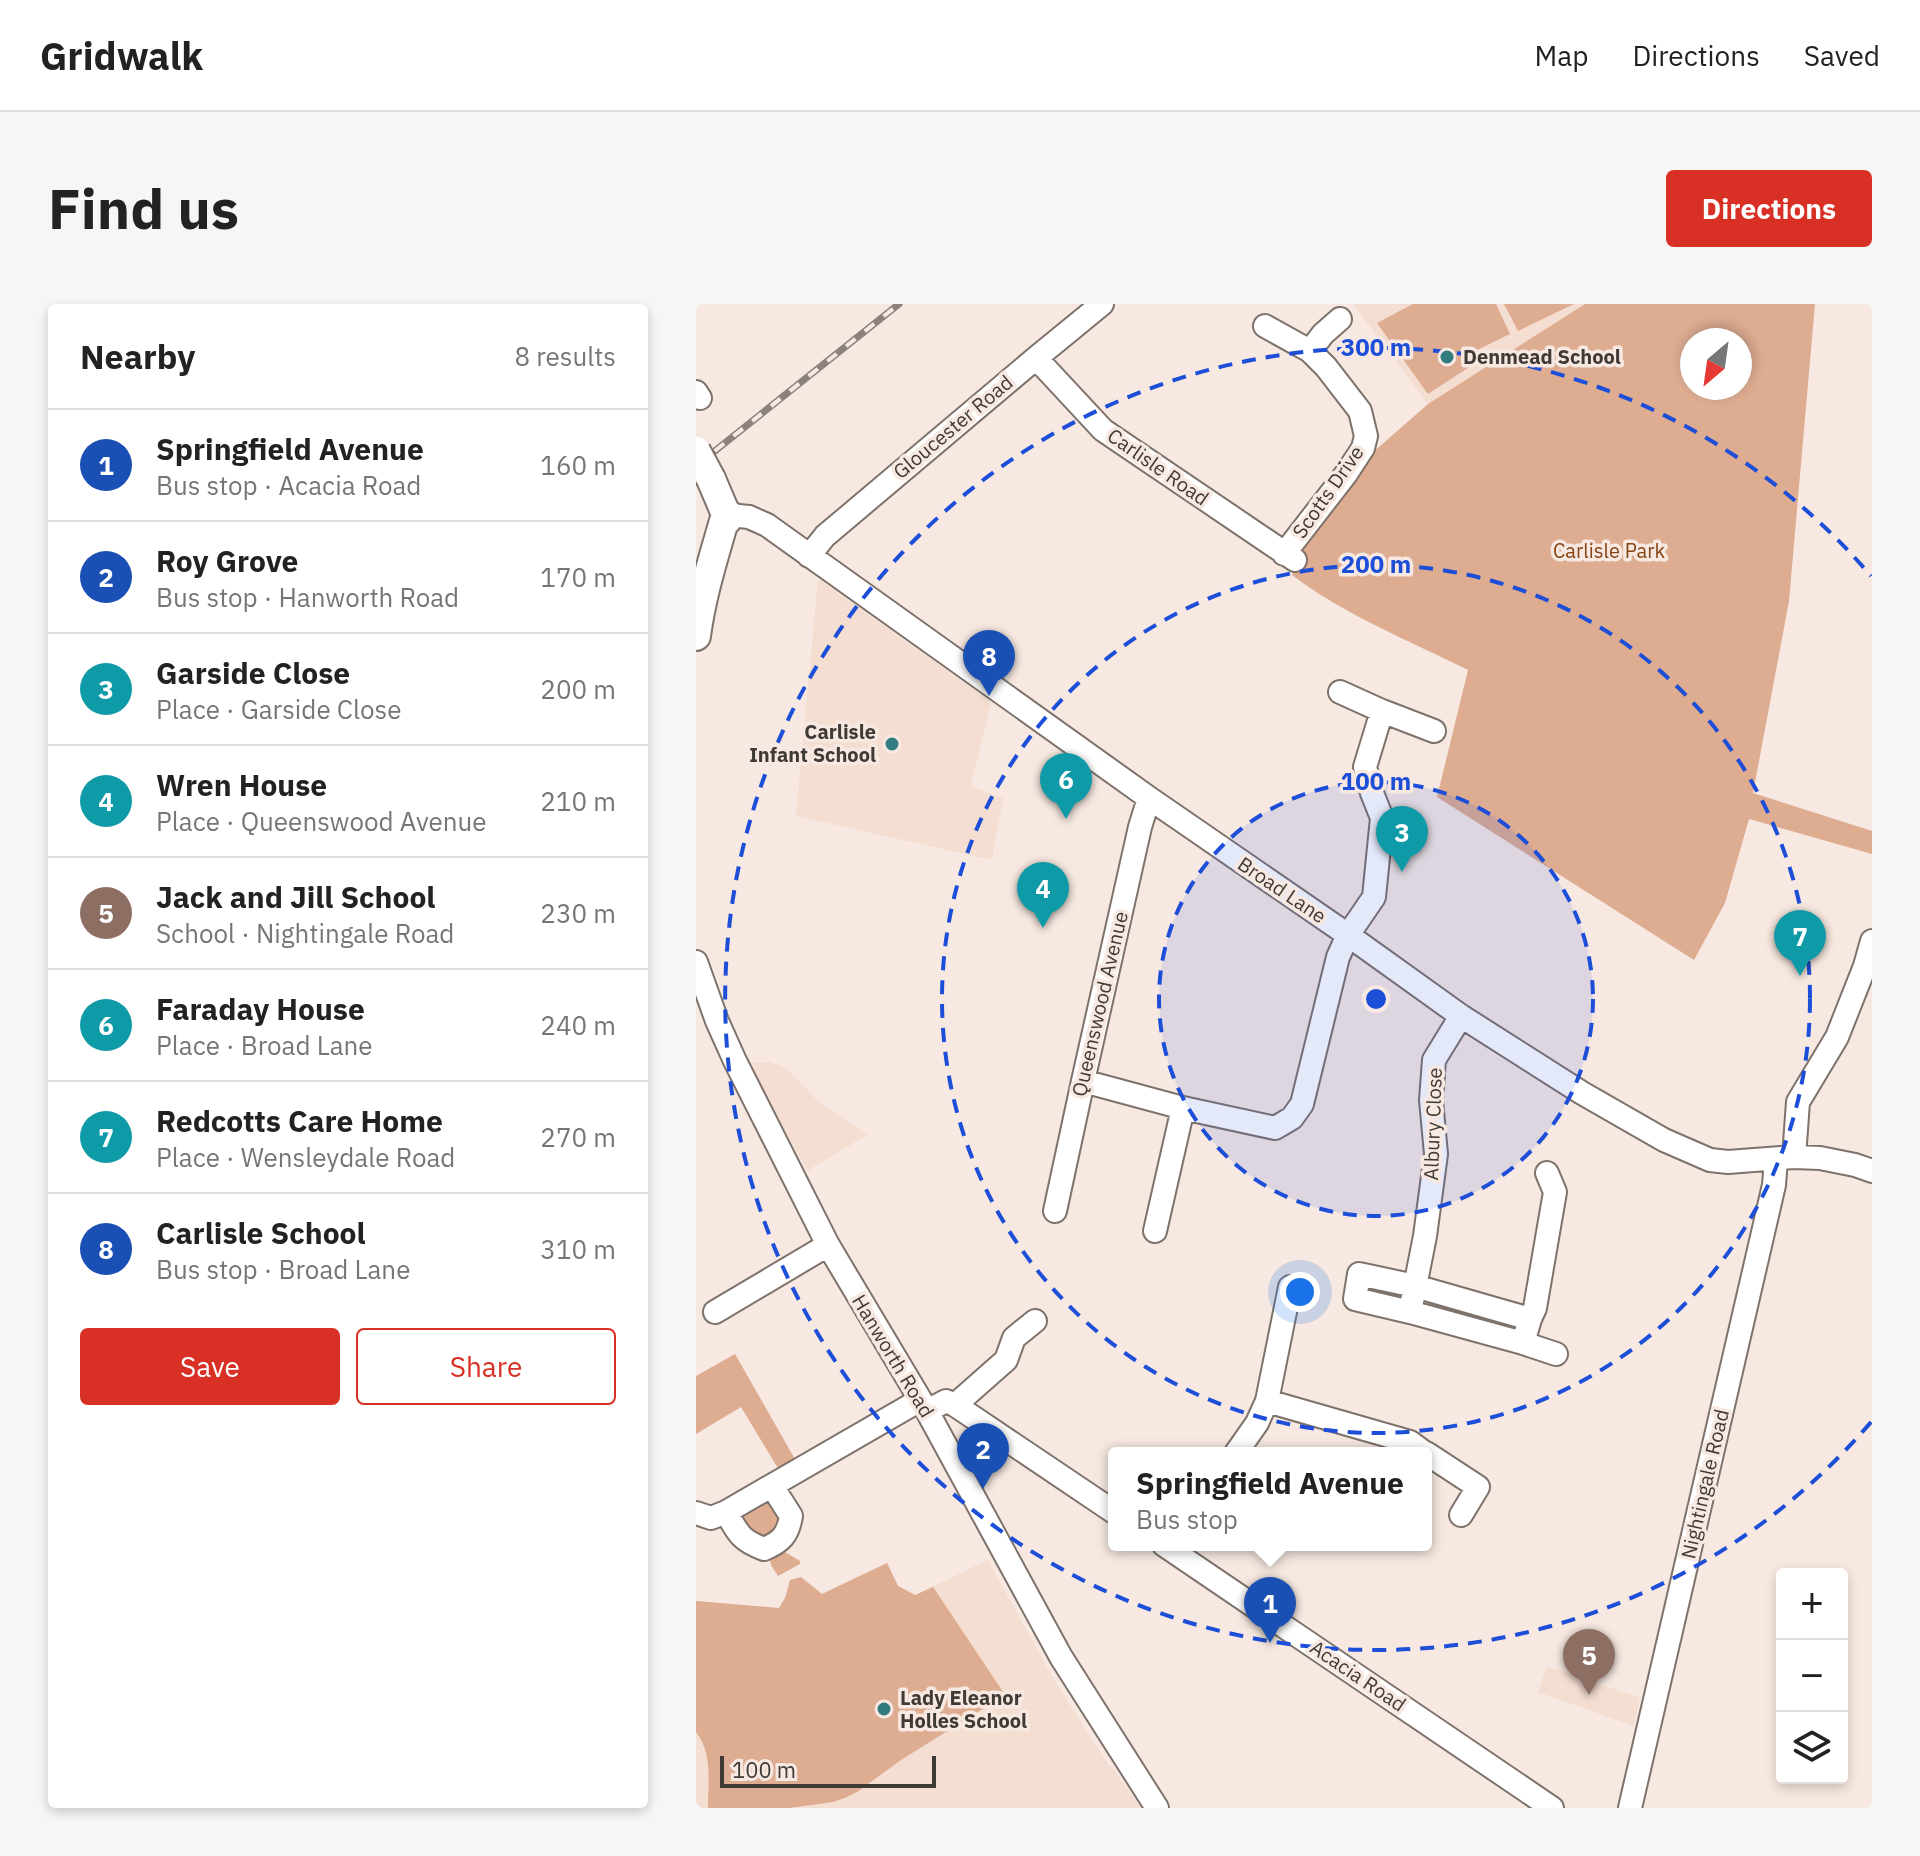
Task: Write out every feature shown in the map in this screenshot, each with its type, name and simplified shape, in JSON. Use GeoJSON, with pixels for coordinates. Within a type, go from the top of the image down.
{"type":"FeatureCollection","features":[{"type":"Feature","properties":{"kind":"main road"},"geometry":{"type":"LineString","coordinates":[[696,451],[726,516],[696,636]]}},
{"type":"Feature","properties":{"kind":"street","name":"Gloucester Road"},"geometry":{"type":"LineString","coordinates":[[809,556],[825,536],[1102,304]]}},
{"type":"Feature","properties":{"kind":"street"},"geometry":{"type":"LineString","coordinates":[[1310,351],[1340,319]]}},
{"type":"Feature","properties":{"kind":"street","name":"Scotts Drive"},"geometry":{"type":"LineString","coordinates":[[1265,326],[1310,351],[1326,367],[1360,411],[1366,436],[1363,448],[1290,557]]}},
{"type":"Feature","properties":{"kind":"street","name":"Carlisle Road"},"geometry":{"type":"LineString","coordinates":[[1036,358],[1103,430],[1290,557]]}},
{"type":"Feature","properties":{"kind":"street","name":"Broad Lane"},"geometry":{"type":"LineString","coordinates":[[726,516],[749,517],[767,525],[1461,1016],[1651,1133],[1710,1160],[1728,1162],[1785,1158],[1837,1161],[1872,1171]]}},
{"type":"Feature","properties":{"kind":"street"},"geometry":{"type":"LineString","coordinates":[[1340,692],[1434,731]]}},
{"type":"Feature","properties":{"kind":"street"},"geometry":{"type":"LineString","coordinates":[[1083,1081],[1183,1108],[1275,1128],[1292,1118],[1302,1104],[1335,969],[1348,935],[1374,897],[1382,818],[1365,767],[1382,711]]}},
{"type":"Feature","properties":{"kind":"street","name":"Queenswood Avenue"},"geometry":{"type":"LineString","coordinates":[[1055,1211],[1149,798]]}},
{"type":"Feature","properties":{"kind":"street","name":"Nightingale Road"},"geometry":{"type":"LineString","coordinates":[[1630,1808],[1774,1185],[1785,1158],[1798,1102],[1837,1037],[1872,941]]}},
{"type":"Feature","properties":{"kind":"street","name":"Hanworth Road"},"geometry":{"type":"LineString","coordinates":[[696,962],[735,1061],[828,1245],[923,1405],[1061,1657],[1157,1808]]}},
{"type":"Feature","properties":{"kind":"street","name":"Hanworth Road"},"geometry":{"type":"LineString","coordinates":[[696,999],[717,1021]]}},
{"type":"Feature","properties":{"kind":"street","name":"Albury Close"},"geometry":{"type":"LineString","coordinates":[[1410,1312],[1425,1236],[1436,1154],[1431,1100],[1434,1060],[1461,1016]]}},
{"type":"Feature","properties":{"kind":"street"},"geometry":{"type":"LineString","coordinates":[[1155,1231],[1183,1108]]}},
{"type":"Feature","properties":{"kind":"street"},"geometry":{"type":"LineString","coordinates":[[1523,1343],[1535,1308],[1555,1192],[1547,1173]]}},
{"type":"Feature","properties":{"kind":"street"},"geometry":{"type":"LineString","coordinates":[[715,1312],[828,1245]]}},
{"type":"Feature","properties":{"kind":"street"},"geometry":{"type":"LineString","coordinates":[[1530,1319],[1415,1286],[1359,1274],[1355,1299],[1556,1354]]}},
{"type":"Feature","properties":{"kind":"street"},"geometry":{"type":"LineString","coordinates":[[1240,1447],[1257,1423],[1267,1401],[1290,1287]]}},
{"type":"Feature","properties":{"kind":"street"},"geometry":{"type":"LineString","coordinates":[[955,1405],[1006,1360],[1014,1338],[1035,1321]]}},
{"type":"Feature","properties":{"kind":"street"},"geometry":{"type":"LineString","coordinates":[[696,1513],[711,1518],[726,1512],[923,1405],[946,1401],[1108,1508]]}},
{"type":"Feature","properties":{"kind":"street"},"geometry":{"type":"LineString","coordinates":[[1267,1401],[1410,1442],[1416,1447]]}},
{"type":"Feature","properties":{"kind":"street"},"geometry":{"type":"LineString","coordinates":[[1432,1460],[1478,1487],[1461,1515]]}},
{"type":"Feature","properties":{"kind":"street"},"geometry":{"type":"LineString","coordinates":[[726,1512],[746,1542],[764,1549],[779,1543],[789,1527],[791,1516],[772,1486]]}},
{"type":"Feature","properties":{"kind":"street","name":"Acacia Road"},"geometry":{"type":"LineString","coordinates":[[1176,1551],[1552,1808]]}},
{"type":"Feature","properties":{"kind":"shaded area","name":"Denmead School"},"geometry":{"type":"Polygon","coordinates":[[[1353,304],[1585,304],[1428,404],[1353,304]]]}},
{"type":"Feature","properties":{"kind":"shaded area","name":"Carlisle Infant School"},"geometry":{"type":"Polygon","coordinates":[[[818,579],[991,702],[971,786],[1003,798],[992,860],[796,816],[818,579]]]}},
{"type":"Feature","properties":{"kind":"shaded area"},"geometry":{"type":"Polygon","coordinates":[[[769,1062],[786,1068],[817,1100],[867,1135],[807,1171],[748,1063],[769,1062]]]}},
{"type":"Feature","properties":{"kind":"shaded area","name":"Lady Eleanor Holles School"},"geometry":{"type":"Polygon","coordinates":[[[988,1560],[1053,1678],[1109,1766],[1141,1808],[696,1808],[696,1601],[789,1609],[887,1563],[898,1586],[915,1595],[988,1560]]]}},
{"type":"Feature","properties":{"kind":"shaded area"},"geometry":{"type":"Polygon","coordinates":[[[1547,1666],[1640,1698],[1634,1726],[1538,1692],[1547,1666]]]}},
{"type":"Feature","properties":{"kind":"green space","name":"Denmead School"},"geometry":{"type":"Polygon","coordinates":[[[1413,304],[1496,304],[1510,334],[1473,352],[1477,362],[1428,394],[1377,323],[1413,304]]]}},
{"type":"Feature","properties":{"kind":"green space"},"geometry":{"type":"Polygon","coordinates":[[[1504,304],[1574,304],[1518,331],[1504,304]]]}},
{"type":"Feature","properties":{"kind":"green space","name":"Carlisle Park"},"geometry":{"type":"Polygon","coordinates":[[[1585,304],[1815,304],[1789,601],[1753,793],[1872,831],[1872,854],[1749,819],[1725,903],[1694,960],[1437,797],[1468,670],[1354,614],[1292,575],[1302,558],[1297,554],[1371,454],[1428,404],[1585,304]]]}},
{"type":"Feature","properties":{"kind":"green space"},"geometry":{"type":"Polygon","coordinates":[[[1428,1297],[1513,1320],[1510,1333],[1425,1310],[1428,1297]]]}},
{"type":"Feature","properties":{"kind":"green space"},"geometry":{"type":"Polygon","coordinates":[[[735,1354],[796,1461],[779,1470],[741,1407],[696,1434],[696,1376],[735,1354]]]}},
{"type":"Feature","properties":{"kind":"green space"},"geometry":{"type":"Polygon","coordinates":[[[772,1494],[785,1518],[774,1540],[750,1536],[736,1514],[772,1494]]]}},
{"type":"Feature","properties":{"kind":"green space"},"geometry":{"type":"Polygon","coordinates":[[[780,1549],[800,1564],[778,1576],[771,1565],[769,1553],[780,1549]]]}},
{"type":"Feature","properties":{"kind":"green space","name":"Lady Eleanor Holles School"},"geometry":{"type":"Polygon","coordinates":[[[887,1563],[898,1586],[915,1595],[933,1587],[1005,1695],[845,1798],[789,1808],[708,1808],[707,1759],[696,1732],[696,1601],[779,1608],[790,1580],[801,1577],[822,1594],[887,1563]]]}},
{"type":"Feature","properties":{"kind":"railway"},"geometry":{"type":"LineString","coordinates":[[696,466],[899,304]]}},
{"type":"Feature","properties":{"kind":"place","name":"Denmead School"},"geometry":{"type":"Point","coordinates":[1447,357]}},
{"type":"Feature","properties":{"kind":"place","name":"Carlisle School"},"geometry":{"type":"Point","coordinates":[989,696]}},
{"type":"Feature","properties":{"kind":"place","name":"Carlisle Infant School"},"geometry":{"type":"Point","coordinates":[892,744]}},
{"type":"Feature","properties":{"kind":"place","name":"Faraday House"},"geometry":{"type":"Point","coordinates":[1066,819]}},
{"type":"Feature","properties":{"kind":"place","name":"Garside Close"},"geometry":{"type":"Point","coordinates":[1402,872]}},
{"type":"Feature","properties":{"kind":"place","name":"Wren House"},"geometry":{"type":"Point","coordinates":[1043,928]}},
{"type":"Feature","properties":{"kind":"place","name":"Redcotts Care Home"},"geometry":{"type":"Point","coordinates":[1800,976]}},
{"type":"Feature","properties":{"kind":"place","name":"Roy Grove"},"geometry":{"type":"Point","coordinates":[983,1489]}},
{"type":"Feature","properties":{"kind":"place","name":"Springfield Avenue"},"geometry":{"type":"Point","coordinates":[1270,1643]}},
{"type":"Feature","properties":{"kind":"place","name":"Jack and Jill School"},"geometry":{"type":"Point","coordinates":[1589,1695]}},
{"type":"Feature","properties":{"kind":"place","name":"Lady Eleanor Holles School"},"geometry":{"type":"Point","coordinates":[884,1709]}}]}
